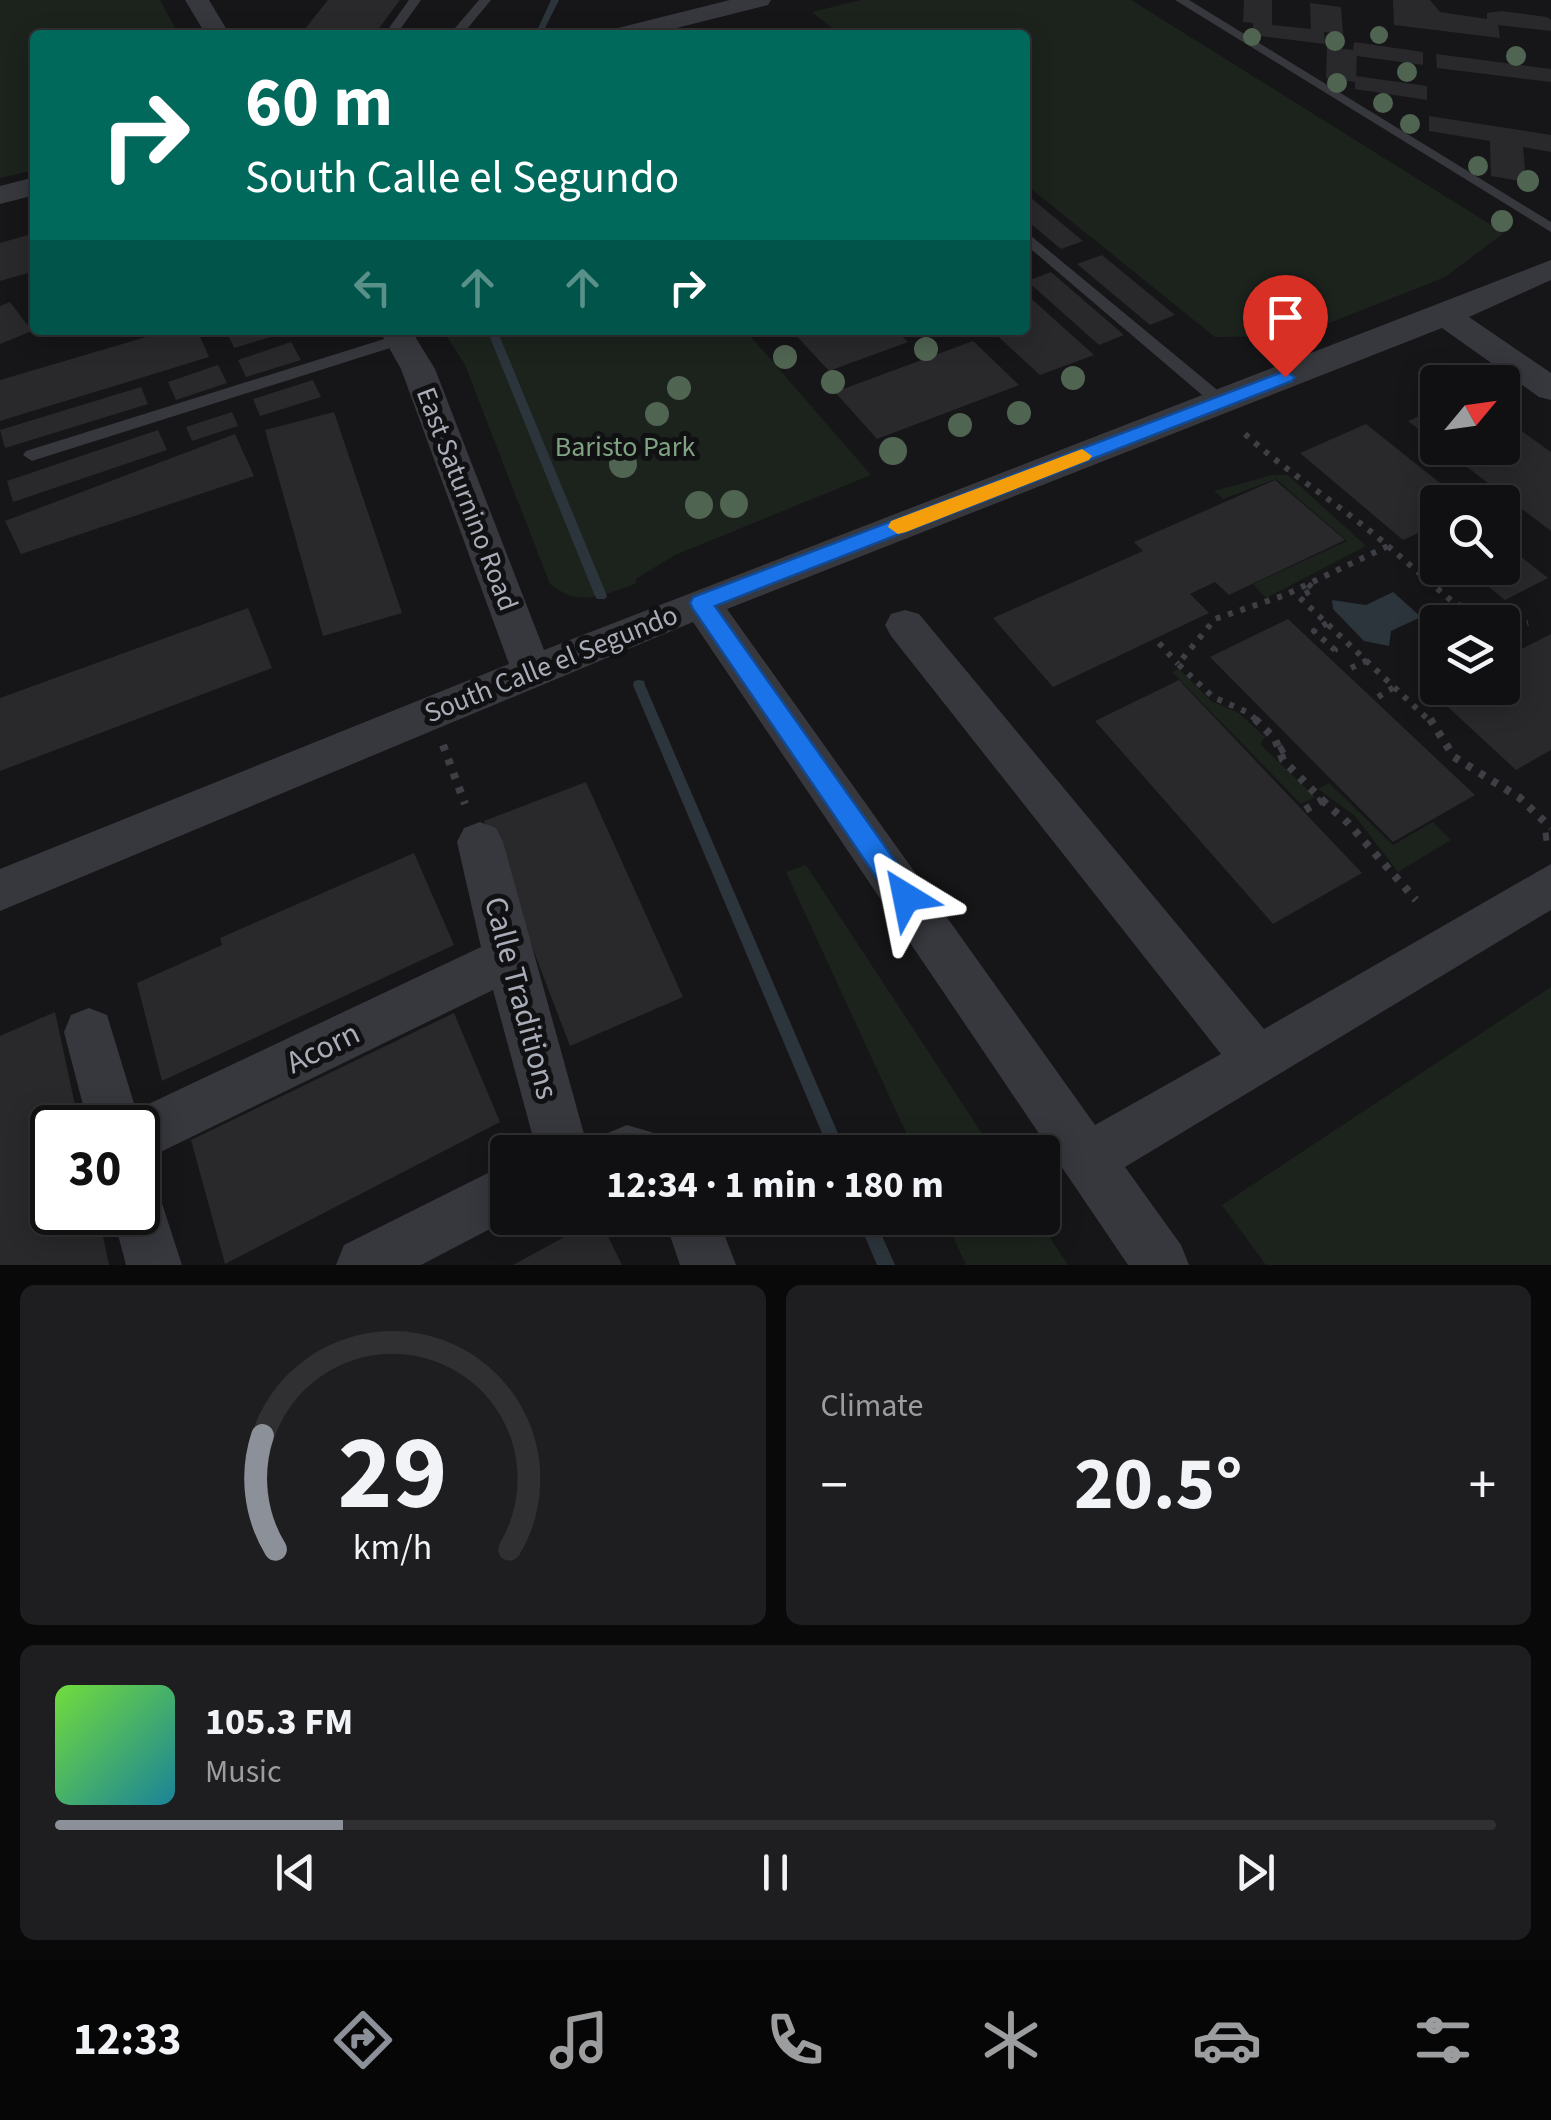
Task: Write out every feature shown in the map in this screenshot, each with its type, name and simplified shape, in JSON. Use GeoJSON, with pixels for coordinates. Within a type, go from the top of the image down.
{"type":"FeatureCollection","features":[{"type":"Feature","properties":{"kind":"street"},"geometry":{"type":"LineString","coordinates":[[197,0],[215,30]]}},
{"type":"Feature","properties":{"kind":"street"},"geometry":{"type":"LineString","coordinates":[[638,30],[759,0]]}},
{"type":"Feature","properties":{"kind":"street"},"geometry":{"type":"LineString","coordinates":[[0,195],[30,187]]}},
{"type":"Feature","properties":{"kind":"street","name":"South Calle el Segundo"},"geometry":{"type":"LineString","coordinates":[[0,890],[701,603],[1446,315],[1551,269]]}},
{"type":"Feature","properties":{"kind":"street"},"geometry":{"type":"LineString","coordinates":[[1446,315],[1551,389]]}},
{"type":"Feature","properties":{"kind":"street","name":"East Saturnino Road"},"geometry":{"type":"LineString","coordinates":[[398,335],[418,369],[532,672]]}},
{"type":"Feature","properties":{"kind":"street"},"geometry":{"type":"LineString","coordinates":[[701,603],[1161,1265]]}},
{"type":"Feature","properties":{"kind":"street"},"geometry":{"type":"LineString","coordinates":[[905,625],[1258,1061]]}},
{"type":"Feature","properties":{"kind":"street","name":"Calle Traditions"},"geometry":{"type":"LineString","coordinates":[[480,842],[558,1135]]}},
{"type":"Feature","properties":{"kind":"street"},"geometry":{"type":"LineString","coordinates":[[1088,1159],[1551,885]]}},
{"type":"Feature","properties":{"kind":"street","name":"Acorn"},"geometry":{"type":"LineString","coordinates":[[160,1126],[508,958]]}},
{"type":"Feature","properties":{"kind":"street"},"geometry":{"type":"LineString","coordinates":[[90,1032],[110,1105]]}},
{"type":"Feature","properties":{"kind":"street"},"geometry":{"type":"LineString","coordinates":[[364,1265],[490,1199]]}},
{"type":"Feature","properties":{"kind":"street"},"geometry":{"type":"LineString","coordinates":[[146,1235],[154,1265]]}},
{"type":"Feature","properties":{"kind":"street"},"geometry":{"type":"LineString","coordinates":[[697,1235],[708,1265]]}},
{"type":"Feature","properties":{"kind":"lane"},"geometry":{"type":"LineString","coordinates":[[394,30],[416,0]]}},
{"type":"Feature","properties":{"kind":"lane"},"geometry":{"type":"LineString","coordinates":[[459,30],[484,0]]}},
{"type":"Feature","properties":{"kind":"lane"},"geometry":{"type":"LineString","coordinates":[[1181,0],[1551,228]]}},
{"type":"Feature","properties":{"kind":"lane"},"geometry":{"type":"LineString","coordinates":[[1030,240],[1221,402]]}},
{"type":"Feature","properties":{"kind":"lane"},"geometry":{"type":"LineString","coordinates":[[32,454],[398,335]]}},
{"type":"Feature","properties":{"kind":"path"},"geometry":{"type":"LineString","coordinates":[[1245,434],[1286,470],[1355,517],[1459,605]]}},
{"type":"Feature","properties":{"kind":"path"},"geometry":{"type":"LineString","coordinates":[[1178,664],[1215,620],[1308,584],[1388,546]]}},
{"type":"Feature","properties":{"kind":"path"},"geometry":{"type":"LineString","coordinates":[[1308,584],[1314,590],[1299,597],[1427,715],[1454,757],[1520,798],[1551,828]]}},
{"type":"Feature","properties":{"kind":"path"},"geometry":{"type":"LineString","coordinates":[[1328,623],[1314,631],[1335,650],[1330,653]]}},
{"type":"Feature","properties":{"kind":"path"},"geometry":{"type":"LineString","coordinates":[[1520,626],[1528,624]]}},
{"type":"Feature","properties":{"kind":"path"},"geometry":{"type":"LineString","coordinates":[[1158,643],[1213,697],[1249,713],[1275,739],[1280,751],[1322,800],[1360,832],[1416,900]]}},
{"type":"Feature","properties":{"kind":"path"},"geometry":{"type":"LineString","coordinates":[[1351,668],[1368,660]]}},
{"type":"Feature","properties":{"kind":"path"},"geometry":{"type":"LineString","coordinates":[[1378,697],[1396,686]]}},
{"type":"Feature","properties":{"kind":"path"},"geometry":{"type":"LineString","coordinates":[[432,713],[461,794]]}},
{"type":"Feature","properties":{"kind":"path"},"geometry":{"type":"LineString","coordinates":[[1280,751],[1292,744]]}},
{"type":"Feature","properties":{"kind":"path"},"geometry":{"type":"LineString","coordinates":[[1305,810],[1322,800]]}},
{"type":"Feature","properties":{"kind":"green space"},"geometry":{"type":"Polygon","coordinates":[[[0,0],[160,0],[176,30],[30,30],[30,171],[0,178],[0,0]]]}},
{"type":"Feature","properties":{"kind":"green space"},"geometry":{"type":"Polygon","coordinates":[[[861,0],[1131,0],[1504,233],[1445,277],[1297,336],[1215,337],[1030,188],[1030,30],[835,30],[812,12],[861,0]]]}},
{"type":"Feature","properties":{"kind":"green space","name":"Baristo Park"},"geometry":{"type":"Polygon","coordinates":[[[446,335],[749,335],[871,475],[675,555],[636,579],[635,584],[591,597],[571,596],[550,584],[465,365],[446,335]]]}},
{"type":"Feature","properties":{"kind":"green space"},"geometry":{"type":"Polygon","coordinates":[[[1272,475],[1288,475],[1366,546],[1266,598],[1253,584],[1347,541],[1276,479],[1223,499],[1214,491],[1272,475]]]}},
{"type":"Feature","properties":{"kind":"green space"},"geometry":{"type":"Polygon","coordinates":[[[1179,669],[1211,701],[1239,713],[1265,737],[1260,744],[1315,797],[1301,804],[1172,672],[1179,669]]]}},
{"type":"Feature","properties":{"kind":"green space"},"geometry":{"type":"Polygon","coordinates":[[[1329,783],[1393,845],[1433,822],[1451,840],[1398,872],[1355,816],[1318,789],[1329,783]]]}},
{"type":"Feature","properties":{"kind":"green space"},"geometry":{"type":"Polygon","coordinates":[[[806,865],[983,1135],[907,1135],[786,872],[806,865]]]}},
{"type":"Feature","properties":{"kind":"green space"},"geometry":{"type":"Polygon","coordinates":[[[1551,987],[1551,1265],[1266,1265],[1222,1205],[1551,987]]]}},
{"type":"Feature","properties":{"kind":"green space"},"geometry":{"type":"Polygon","coordinates":[[[952,1235],[1048,1235],[1068,1265],[966,1265],[952,1235]]]}},
{"type":"Feature","properties":{"kind":"shaded area"},"geometry":{"type":"Polygon","coordinates":[[[1393,592],[1420,617],[1391,631],[1389,646],[1364,641],[1333,609],[1332,600],[1366,605],[1393,592]]]}},
{"type":"Feature","properties":{"kind":"building"},"geometry":{"type":"Polygon","coordinates":[[[328,0],[400,0],[378,30],[304,30],[328,0]]]}},
{"type":"Feature","properties":{"kind":"building"},"geometry":{"type":"Polygon","coordinates":[[[1244,0],[1272,0],[1272,25],[1311,29],[1310,3],[1341,7],[1343,34],[1324,32],[1325,44],[1253,35],[1253,23],[1243,22],[1244,0]]]}},
{"type":"Feature","properties":{"kind":"building"},"geometry":{"type":"Polygon","coordinates":[[[1393,0],[1430,0],[1440,12],[1487,19],[1487,13],[1502,11],[1547,17],[1551,20],[1551,31],[1498,25],[1500,38],[1394,25],[1393,0]]]}},
{"type":"Feature","properties":{"kind":"building"},"geometry":{"type":"Polygon","coordinates":[[[1354,42],[1423,52],[1423,65],[1357,56],[1356,76],[1427,86],[1427,100],[1355,89],[1355,82],[1326,78],[1327,47],[1353,50],[1354,42]]]}},
{"type":"Feature","properties":{"kind":"building"},"geometry":{"type":"Polygon","coordinates":[[[1436,54],[1551,69],[1551,82],[1437,68],[1436,54]]]}},
{"type":"Feature","properties":{"kind":"building"},"geometry":{"type":"Polygon","coordinates":[[[1429,116],[1551,135],[1551,152],[1523,147],[1526,182],[1491,176],[1490,141],[1429,131],[1429,116]]]}},
{"type":"Feature","properties":{"kind":"building"},"geometry":{"type":"Polygon","coordinates":[[[1030,197],[1083,241],[1061,249],[1030,223],[1030,197]]]}},
{"type":"Feature","properties":{"kind":"building"},"geometry":{"type":"Polygon","coordinates":[[[30,234],[30,272],[0,281],[0,243],[30,234]]]}},
{"type":"Feature","properties":{"kind":"building"},"geometry":{"type":"Polygon","coordinates":[[[1102,255],[1175,315],[1150,325],[1077,264],[1102,255]]]}},
{"type":"Feature","properties":{"kind":"building"},"geometry":{"type":"Polygon","coordinates":[[[1051,272],[1124,335],[1099,345],[1030,280],[1051,272]]]}},
{"type":"Feature","properties":{"kind":"building"},"geometry":{"type":"Polygon","coordinates":[[[1030,297],[1094,355],[1040,375],[996,335],[1030,335],[1030,297]]]}},
{"type":"Feature","properties":{"kind":"building"},"geometry":{"type":"Polygon","coordinates":[[[10,302],[30,332],[0,344],[0,306],[10,302]]]}},
{"type":"Feature","properties":{"kind":"building"},"geometry":{"type":"Polygon","coordinates":[[[153,335],[199,335],[209,357],[0,421],[0,380],[153,335]]]}},
{"type":"Feature","properties":{"kind":"building"},"geometry":{"type":"Polygon","coordinates":[[[228,335],[278,335],[234,348],[228,335]]]}},
{"type":"Feature","properties":{"kind":"building"},"geometry":{"type":"Polygon","coordinates":[[[796,335],[901,335],[908,342],[829,371],[796,335]]]}},
{"type":"Feature","properties":{"kind":"building"},"geometry":{"type":"Polygon","coordinates":[[[973,341],[1019,385],[877,439],[835,392],[973,341]]]}},
{"type":"Feature","properties":{"kind":"building"},"geometry":{"type":"Polygon","coordinates":[[[291,342],[301,360],[246,377],[238,360],[291,342]]]}},
{"type":"Feature","properties":{"kind":"building"},"geometry":{"type":"Polygon","coordinates":[[[218,365],[227,383],[176,400],[168,382],[218,365]]]}},
{"type":"Feature","properties":{"kind":"building"},"geometry":{"type":"Polygon","coordinates":[[[313,380],[321,397],[260,416],[253,399],[313,380]]]}},
{"type":"Feature","properties":{"kind":"building"},"geometry":{"type":"Polygon","coordinates":[[[141,387],[148,404],[5,448],[0,430],[141,387]]]}},
{"type":"Feature","properties":{"kind":"building"},"geometry":{"type":"Polygon","coordinates":[[[232,412],[238,426],[192,441],[186,427],[232,412]]]}},
{"type":"Feature","properties":{"kind":"building"},"geometry":{"type":"Polygon","coordinates":[[[334,412],[402,613],[323,636],[265,430],[334,412]]]}},
{"type":"Feature","properties":{"kind":"building"},"geometry":{"type":"Polygon","coordinates":[[[1420,416],[1420,430],[1408,421],[1420,416]]]}},
{"type":"Feature","properties":{"kind":"building"},"geometry":{"type":"Polygon","coordinates":[[[1366,424],[1443,485],[1420,485],[1420,532],[1403,540],[1300,453],[1366,424]]]}},
{"type":"Feature","properties":{"kind":"building"},"geometry":{"type":"Polygon","coordinates":[[[158,430],[167,450],[13,502],[7,481],[158,430]]]}},
{"type":"Feature","properties":{"kind":"building"},"geometry":{"type":"Polygon","coordinates":[[[1520,430],[1551,452],[1551,531],[1520,507],[1520,485],[1491,485],[1464,465],[1520,465],[1520,430]]]}},
{"type":"Feature","properties":{"kind":"building"},"geometry":{"type":"Polygon","coordinates":[[[235,434],[254,476],[21,554],[5,521],[235,434]]]}},
{"type":"Feature","properties":{"kind":"building"},"geometry":{"type":"Polygon","coordinates":[[[1275,480],[1345,540],[1229,595],[1215,582],[1190,594],[1209,613],[1053,687],[993,618],[1143,551],[1134,542],[1275,480]]]}},
{"type":"Feature","properties":{"kind":"building"},"geometry":{"type":"Polygon","coordinates":[[[1520,556],[1548,578],[1505,600],[1486,585],[1520,585],[1520,556]]]}},
{"type":"Feature","properties":{"kind":"building"},"geometry":{"type":"Polygon","coordinates":[[[248,608],[272,668],[0,771],[0,698],[248,608]]]}},
{"type":"Feature","properties":{"kind":"building"},"geometry":{"type":"Polygon","coordinates":[[[1288,619],[1475,795],[1393,842],[1210,657],[1288,619]]]}},
{"type":"Feature","properties":{"kind":"building"},"geometry":{"type":"Polygon","coordinates":[[[1551,634],[1551,750],[1516,770],[1446,705],[1520,705],[1520,650],[1551,634]]]}},
{"type":"Feature","properties":{"kind":"building"},"geometry":{"type":"Polygon","coordinates":[[[1179,680],[1362,873],[1273,924],[1095,721],[1179,680]]]}},
{"type":"Feature","properties":{"kind":"building"},"geometry":{"type":"Polygon","coordinates":[[[586,782],[683,997],[570,1046],[484,821],[586,782]]]}},
{"type":"Feature","properties":{"kind":"building"},"geometry":{"type":"Polygon","coordinates":[[[414,853],[454,945],[162,1081],[137,983],[222,945],[220,938],[414,853]]]}},
{"type":"Feature","properties":{"kind":"building"},"geometry":{"type":"Polygon","coordinates":[[[55,1012],[75,1105],[30,1105],[30,1235],[103,1235],[109,1265],[0,1265],[0,1036],[55,1012]]]}},
{"type":"Feature","properties":{"kind":"building"},"geometry":{"type":"Polygon","coordinates":[[[454,1013],[500,1122],[225,1264],[191,1140],[454,1013]]]}},
{"type":"Feature","properties":{"kind":"building"},"geometry":{"type":"Polygon","coordinates":[[[568,1235],[607,1235],[622,1265],[513,1265],[568,1235]]]}},
{"type":"Feature","properties":{"kind":"waterway"},"geometry":{"type":"LineString","coordinates":[[540,30],[555,0]]}},
{"type":"Feature","properties":{"kind":"waterway"},"geometry":{"type":"LineString","coordinates":[[494,335],[601,596]]}},
{"type":"Feature","properties":{"kind":"waterway"},"geometry":{"type":"LineString","coordinates":[[639,685],[831,1135]]}},
{"type":"Feature","properties":{"kind":"waterway"},"geometry":{"type":"LineString","coordinates":[[873,1235],[886,1265]]}},
{"type":"Feature","properties":{"kind":"slow traffic"},"geometry":{"type":"LineString","coordinates":[[898,527],[1082,456]]}},
{"type":"Feature","properties":{"kind":"route"},"geometry":{"type":"LineString","coordinates":[[906,897],[701,603],[1285,377]]}}]}
